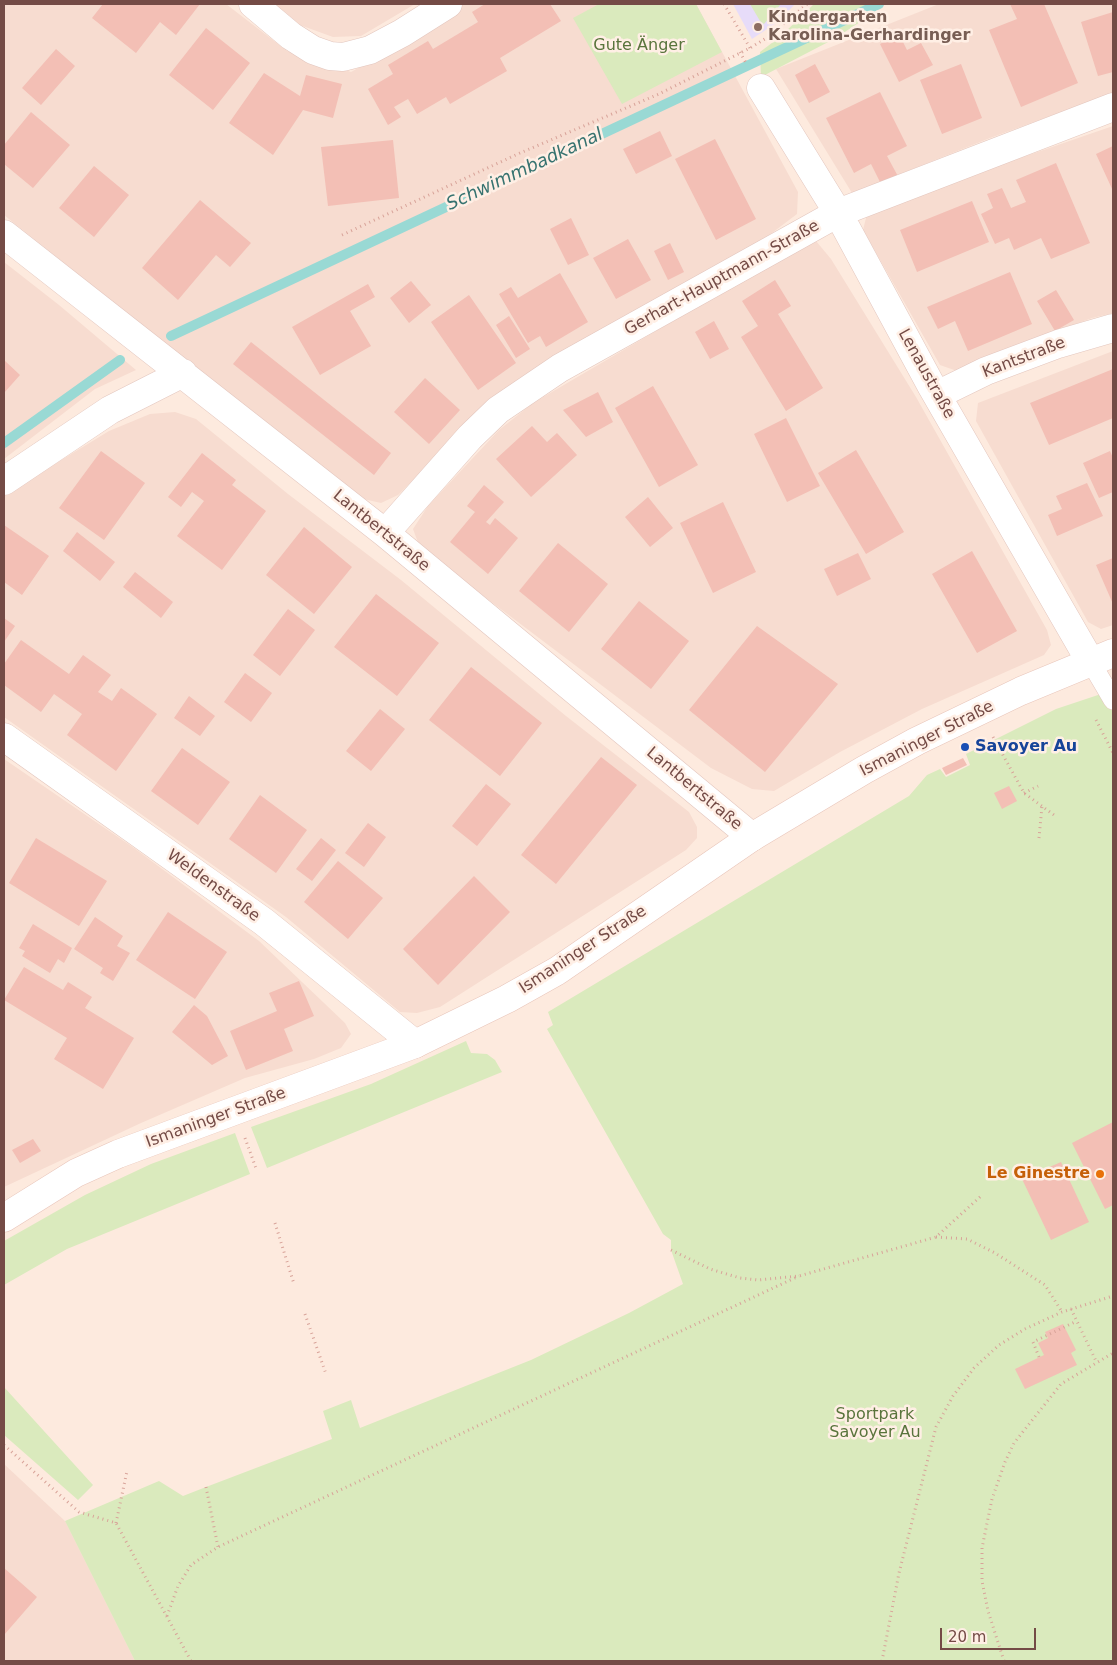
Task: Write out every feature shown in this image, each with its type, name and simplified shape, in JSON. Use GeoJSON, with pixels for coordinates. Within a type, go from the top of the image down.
{"type":"FeatureCollection","features":[{"type":"Feature","properties":{"kind":"street"},"geometry":{"type":"LineString","coordinates":[[253,4],[290,36],[313,50],[330,56],[343,57],[370,50],[402,33],[448,4]]}},
{"type":"Feature","properties":{"kind":"street","name":"Lenaustraße"},"geometry":{"type":"LineString","coordinates":[[761,88],[838,213],[937,395],[1102,657]]}},
{"type":"Feature","properties":{"kind":"street","name":"Gerhart-Hauptmann-Straße"},"geometry":{"type":"LineString","coordinates":[[385,533],[470,437],[498,410],[528,388],[838,213],[1113,107]]}},
{"type":"Feature","properties":{"kind":"street","name":"Lantbertstraße"},"geometry":{"type":"LineString","coordinates":[[4,234],[385,533],[752,837]]}},
{"type":"Feature","properties":{"kind":"street","name":"Kantstraße"},"geometry":{"type":"LineString","coordinates":[[937,395],[1004,364],[1058,344],[1113,328]]}},
{"type":"Feature","properties":{"kind":"street"},"geometry":{"type":"LineString","coordinates":[[4,481],[110,410],[183,373]]}},
{"type":"Feature","properties":{"kind":"street","name":"Ismaninger Straße"},"geometry":{"type":"LineString","coordinates":[[4,1218],[76,1173],[118,1154],[414,1044],[506,999],[557,971],[752,837],[916,741],[1102,657]]}},
{"type":"Feature","properties":{"kind":"street","name":"Weldenstraße"},"geometry":{"type":"LineString","coordinates":[[4,737],[264,922],[414,1044]]}},
{"type":"Feature","properties":{"kind":"lane"},"geometry":{"type":"LineString","coordinates":[[1102,657],[1113,700]]}},
{"type":"Feature","properties":{"kind":"path"},"geometry":{"type":"LineString","coordinates":[[724,4],[750,48]]}},
{"type":"Feature","properties":{"kind":"path"},"geometry":{"type":"LineString","coordinates":[[342,235],[520,153],[659,94],[750,48],[768,37],[807,4]]}},
{"type":"Feature","properties":{"kind":"path"},"geometry":{"type":"LineString","coordinates":[[740,52],[745,61]]}},
{"type":"Feature","properties":{"kind":"path"},"geometry":{"type":"LineString","coordinates":[[992,734],[1024,793],[1054,815]]}},
{"type":"Feature","properties":{"kind":"path"},"geometry":{"type":"LineString","coordinates":[[1024,793],[1038,786]]}},
{"type":"Feature","properties":{"kind":"path"},"geometry":{"type":"LineString","coordinates":[[1039,838],[1042,806]]}},
{"type":"Feature","properties":{"kind":"path"},"geometry":{"type":"LineString","coordinates":[[242,1130],[257,1171]]}},
{"type":"Feature","properties":{"kind":"path"},"geometry":{"type":"LineString","coordinates":[[936,1236],[981,1196]]}},
{"type":"Feature","properties":{"kind":"path"},"geometry":{"type":"LineString","coordinates":[[274,1223],[294,1284]]}},
{"type":"Feature","properties":{"kind":"path"},"geometry":{"type":"LineString","coordinates":[[167,1616],[178,1586],[191,1564],[218,1547],[799,1276],[936,1236],[967,1239],[995,1253],[1045,1285],[1062,1312]]}},
{"type":"Feature","properties":{"kind":"path"},"geometry":{"type":"LineString","coordinates":[[671,1250],[710,1269],[740,1278],[758,1280],[799,1276]]}},
{"type":"Feature","properties":{"kind":"path"},"geometry":{"type":"LineString","coordinates":[[882,1661],[900,1573],[936,1427],[953,1396],[974,1368],[999,1345],[1025,1328],[1062,1312],[1113,1296]]}},
{"type":"Feature","properties":{"kind":"path"},"geometry":{"type":"LineString","coordinates":[[1071,1310],[1096,1361]]}},
{"type":"Feature","properties":{"kind":"path"},"geometry":{"type":"LineString","coordinates":[[305,1314],[326,1374]]}},
{"type":"Feature","properties":{"kind":"path"},"geometry":{"type":"LineString","coordinates":[[1039,1357],[1033,1342],[1077,1321]]}},
{"type":"Feature","properties":{"kind":"path"},"geometry":{"type":"LineString","coordinates":[[1004,1661],[988,1611],[982,1582],[982,1548],[992,1500],[1014,1443],[1030,1420],[1062,1384],[1096,1361],[1113,1353]]}},
{"type":"Feature","properties":{"kind":"path"},"geometry":{"type":"LineString","coordinates":[[4,1445],[80,1512],[116,1523]]}},
{"type":"Feature","properties":{"kind":"path"},"geometry":{"type":"LineString","coordinates":[[127,1471],[116,1523],[191,1661]]}},
{"type":"Feature","properties":{"kind":"path"},"geometry":{"type":"LineString","coordinates":[[206,1487],[218,1547]]}},
{"type":"Feature","properties":{"kind":"shaded area"},"geometry":{"type":"Polygon","coordinates":[[[4,4],[226,4],[287,51],[351,72],[380,56],[461,4],[696,4],[798,192],[797,214],[768,236],[595,334],[506,388],[398,495],[381,503],[359,498],[4,215],[4,4]]]}},
{"type":"Feature","properties":{"kind":"shaded area"},"geometry":{"type":"Polygon","coordinates":[[[275,4],[415,4],[361,36],[333,37],[300,25],[275,4]]]}},
{"type":"Feature","properties":{"kind":"shaded area","name":"Kindergarten Karolina-Gerhardinger"},"geometry":{"type":"Polygon","coordinates":[[[733,4],[795,4],[779,21],[752,39],[733,4]]]}},
{"type":"Feature","properties":{"kind":"shaded area"},"geometry":{"type":"Polygon","coordinates":[[[939,4],[1113,4],[1113,93],[990,138],[852,193],[776,69],[939,4]]]}},
{"type":"Feature","properties":{"kind":"shaded area"},"geometry":{"type":"Polygon","coordinates":[[[1113,126],[1113,313],[1092,318],[1027,342],[957,371],[940,365],[863,230],[867,214],[965,177],[1113,126]]]}},
{"type":"Feature","properties":{"kind":"shaded area"},"geometry":{"type":"Polygon","coordinates":[[[816,241],[831,259],[916,397],[1047,630],[1051,645],[1044,655],[922,709],[840,752],[774,791],[752,789],[711,768],[420,548],[413,529],[428,506],[499,430],[533,403],[779,259],[816,241]]]}},
{"type":"Feature","properties":{"kind":"shaded area"},"geometry":{"type":"Polygon","coordinates":[[[4,262],[59,305],[136,370],[95,389],[4,459],[4,262]]]}},
{"type":"Feature","properties":{"kind":"shaded area"},"geometry":{"type":"Polygon","coordinates":[[[1113,351],[1113,625],[1101,629],[1088,622],[976,421],[978,403],[1113,351]]]}},
{"type":"Feature","properties":{"kind":"shaded area"},"geometry":{"type":"Polygon","coordinates":[[[175,412],[196,419],[288,494],[401,580],[566,716],[689,812],[697,827],[697,838],[686,850],[440,1007],[417,1013],[400,1012],[286,917],[4,717],[4,495],[109,431],[150,414],[175,412]]]}},
{"type":"Feature","properties":{"kind":"shaded area"},"geometry":{"type":"Polygon","coordinates":[[[4,759],[134,848],[259,941],[345,1023],[351,1034],[341,1048],[314,1059],[245,1078],[141,1123],[4,1187],[4,759]]]}},
{"type":"Feature","properties":{"kind":"shaded area"},"geometry":{"type":"Polygon","coordinates":[[[4,1464],[65,1521],[135,1661],[4,1661],[4,1464]]]}},
{"type":"Feature","properties":{"kind":"green space","name":"Gute Änger"},"geometry":{"type":"Polygon","coordinates":[[[599,4],[696,4],[722,52],[622,104],[573,18],[599,4]]]}},
{"type":"Feature","properties":{"kind":"green space"},"geometry":{"type":"Polygon","coordinates":[[[750,4],[781,4],[764,24],[760,21],[750,4]]]}},
{"type":"Feature","properties":{"kind":"green space"},"geometry":{"type":"Polygon","coordinates":[[[814,4],[876,4],[860,22],[834,39],[761,77],[760,52],[781,36],[814,4]]]}},
{"type":"Feature","properties":{"kind":"green space","name":"Sportpark Savoyer Au"},"geometry":{"type":"Polygon","coordinates":[[[1113,690],[1113,1661],[135,1661],[65,1521],[159,1481],[183,1496],[332,1439],[323,1411],[351,1400],[360,1428],[531,1360],[629,1313],[683,1284],[671,1250],[671,1240],[663,1234],[547,1029],[553,1025],[548,1012],[909,796],[927,775],[940,769],[946,777],[970,765],[966,754],[1056,709],[1113,690]]]}},
{"type":"Feature","properties":{"kind":"green space"},"geometry":{"type":"Polygon","coordinates":[[[466,1041],[471,1053],[487,1054],[495,1060],[502,1072],[267,1168],[251,1127],[371,1084],[466,1041]]]}},
{"type":"Feature","properties":{"kind":"green space"},"geometry":{"type":"Polygon","coordinates":[[[235,1133],[250,1174],[67,1249],[4,1285],[4,1241],[85,1195],[151,1164],[235,1133]]]}},
{"type":"Feature","properties":{"kind":"green space"},"geometry":{"type":"Polygon","coordinates":[[[4,1387],[93,1485],[78,1500],[4,1435],[4,1387]]]}},
{"type":"Feature","properties":{"kind":"building"},"geometry":{"type":"Polygon","coordinates":[[[103,4],[200,4],[176,35],[160,22],[136,53],[92,18],[103,4]]]}},
{"type":"Feature","properties":{"kind":"building"},"geometry":{"type":"Polygon","coordinates":[[[485,4],[550,4],[561,21],[500,58],[507,71],[450,104],[446,97],[417,114],[408,99],[394,107],[401,117],[388,125],[368,89],[393,74],[388,65],[428,41],[433,49],[478,22],[472,12],[485,4]]]}},
{"type":"Feature","properties":{"kind":"building"},"geometry":{"type":"Polygon","coordinates":[[[1010,4],[1044,4],[1078,83],[1021,107],[989,30],[1017,19],[1010,4]]]}},
{"type":"Feature","properties":{"kind":"building"},"geometry":{"type":"Polygon","coordinates":[[[1113,12],[1113,72],[1098,76],[1081,22],[1113,12]]]}},
{"type":"Feature","properties":{"kind":"building"},"geometry":{"type":"Polygon","coordinates":[[[206,28],[250,63],[213,110],[169,75],[206,28]]]}},
{"type":"Feature","properties":{"kind":"building"},"geometry":{"type":"Polygon","coordinates":[[[899,34],[907,50],[921,43],[933,65],[899,82],[880,44],[899,34]]]}},
{"type":"Feature","properties":{"kind":"building"},"geometry":{"type":"Polygon","coordinates":[[[56,49],[75,66],[41,105],[22,88],[56,49]]]}},
{"type":"Feature","properties":{"kind":"building"},"geometry":{"type":"Polygon","coordinates":[[[815,64],[830,92],[809,103],[795,75],[815,64]]]}},
{"type":"Feature","properties":{"kind":"building"},"geometry":{"type":"Polygon","coordinates":[[[961,64],[982,118],[942,134],[920,80],[961,64]]]}},
{"type":"Feature","properties":{"kind":"building"},"geometry":{"type":"Polygon","coordinates":[[[264,73],[300,96],[306,75],[342,84],[333,118],[303,110],[273,155],[229,123],[264,73]]]}},
{"type":"Feature","properties":{"kind":"building"},"geometry":{"type":"Polygon","coordinates":[[[880,92],[907,146],[887,156],[900,180],[883,188],[871,164],[854,173],[826,118],[880,92]]]}},
{"type":"Feature","properties":{"kind":"building"},"geometry":{"type":"Polygon","coordinates":[[[31,112],[70,145],[33,188],[4,164],[4,145],[31,112]]]}},
{"type":"Feature","properties":{"kind":"building"},"geometry":{"type":"Polygon","coordinates":[[[660,131],[672,156],[636,174],[623,149],[660,131]]]}},
{"type":"Feature","properties":{"kind":"building"},"geometry":{"type":"Polygon","coordinates":[[[715,139],[756,219],[716,240],[675,159],[715,139]]]}},
{"type":"Feature","properties":{"kind":"building"},"geometry":{"type":"Polygon","coordinates":[[[393,140],[399,198],[328,206],[321,147],[393,140]]]}},
{"type":"Feature","properties":{"kind":"building"},"geometry":{"type":"Polygon","coordinates":[[[1113,146],[1113,191],[1096,154],[1113,146]]]}},
{"type":"Feature","properties":{"kind":"building"},"geometry":{"type":"Polygon","coordinates":[[[1056,163],[1090,243],[1051,259],[1041,238],[1014,250],[1009,238],[995,244],[981,214],[993,208],[987,194],[1002,188],[1011,208],[1026,202],[1016,180],[1056,163]]]}},
{"type":"Feature","properties":{"kind":"building"},"geometry":{"type":"Polygon","coordinates":[[[94,166],[129,195],[94,237],[59,208],[94,166]]]}},
{"type":"Feature","properties":{"kind":"building"},"geometry":{"type":"Polygon","coordinates":[[[200,200],[251,243],[230,267],[216,255],[178,300],[142,268],[200,200]]]}},
{"type":"Feature","properties":{"kind":"building"},"geometry":{"type":"Polygon","coordinates":[[[972,201],[989,242],[917,272],[900,230],[972,201]]]}},
{"type":"Feature","properties":{"kind":"building"},"geometry":{"type":"Polygon","coordinates":[[[571,218],[589,255],[568,265],[550,229],[571,218]]]}},
{"type":"Feature","properties":{"kind":"building"},"geometry":{"type":"Polygon","coordinates":[[[628,239],[651,280],[616,299],[593,258],[628,239]]]}},
{"type":"Feature","properties":{"kind":"building"},"geometry":{"type":"Polygon","coordinates":[[[670,243],[684,272],[668,280],[654,251],[670,243]]]}},
{"type":"Feature","properties":{"kind":"building"},"geometry":{"type":"Polygon","coordinates":[[[1010,272],[1032,324],[968,351],[955,321],[938,329],[927,307],[1010,272]]]}},
{"type":"Feature","properties":{"kind":"building"},"geometry":{"type":"Polygon","coordinates":[[[560,273],[588,322],[546,347],[540,336],[528,343],[499,294],[511,287],[518,298],[560,273]]]}},
{"type":"Feature","properties":{"kind":"building"},"geometry":{"type":"Polygon","coordinates":[[[775,280],[791,306],[778,314],[823,388],[786,411],[741,337],[758,326],[742,301],[775,280]]]}},
{"type":"Feature","properties":{"kind":"building"},"geometry":{"type":"Polygon","coordinates":[[[411,281],[431,305],[409,323],[390,298],[411,281]]]}},
{"type":"Feature","properties":{"kind":"building"},"geometry":{"type":"Polygon","coordinates":[[[368,284],[375,297],[350,311],[371,346],[320,375],[292,327],[368,284]]]}},
{"type":"Feature","properties":{"kind":"building"},"geometry":{"type":"Polygon","coordinates":[[[1056,290],[1074,320],[1055,331],[1037,301],[1056,290]]]}},
{"type":"Feature","properties":{"kind":"building"},"geometry":{"type":"Polygon","coordinates":[[[469,295],[516,363],[478,390],[431,322],[469,295]]]}},
{"type":"Feature","properties":{"kind":"building"},"geometry":{"type":"Polygon","coordinates":[[[509,316],[530,349],[516,358],[496,325],[509,316]]]}},
{"type":"Feature","properties":{"kind":"building"},"geometry":{"type":"Polygon","coordinates":[[[714,321],[729,349],[710,359],[695,332],[714,321]]]}},
{"type":"Feature","properties":{"kind":"building"},"geometry":{"type":"Polygon","coordinates":[[[251,342],[391,453],[374,475],[233,364],[251,342]]]}},
{"type":"Feature","properties":{"kind":"building"},"geometry":{"type":"Polygon","coordinates":[[[4,360],[20,375],[4,393],[4,360]]]}},
{"type":"Feature","properties":{"kind":"building"},"geometry":{"type":"Polygon","coordinates":[[[1113,369],[1113,418],[1049,445],[1030,403],[1113,369]]]}},
{"type":"Feature","properties":{"kind":"building"},"geometry":{"type":"Polygon","coordinates":[[[425,378],[460,410],[429,444],[394,412],[425,378]]]}},
{"type":"Feature","properties":{"kind":"building"},"geometry":{"type":"Polygon","coordinates":[[[653,386],[698,465],[659,487],[615,408],[653,386]]]}},
{"type":"Feature","properties":{"kind":"building"},"geometry":{"type":"Polygon","coordinates":[[[598,392],[613,422],[586,437],[563,410],[598,392]]]}},
{"type":"Feature","properties":{"kind":"building"},"geometry":{"type":"Polygon","coordinates":[[[786,418],[820,486],[787,502],[754,434],[786,418]]]}},
{"type":"Feature","properties":{"kind":"building"},"geometry":{"type":"Polygon","coordinates":[[[532,426],[547,442],[557,433],[577,455],[531,497],[496,459],[532,426]]]}},
{"type":"Feature","properties":{"kind":"building"},"geometry":{"type":"Polygon","coordinates":[[[856,450],[904,532],[866,554],[818,473],[856,450]]]}},
{"type":"Feature","properties":{"kind":"building"},"geometry":{"type":"Polygon","coordinates":[[[101,451],[145,483],[104,540],[59,508],[101,451]]]}},
{"type":"Feature","properties":{"kind":"building"},"geometry":{"type":"Polygon","coordinates":[[[1110,451],[1113,458],[1113,492],[1099,498],[1083,463],[1110,451]]]}},
{"type":"Feature","properties":{"kind":"building"},"geometry":{"type":"Polygon","coordinates":[[[202,453],[236,480],[232,485],[266,511],[222,570],[177,536],[204,501],[192,492],[181,507],[168,497],[202,453]]]}},
{"type":"Feature","properties":{"kind":"building"},"geometry":{"type":"Polygon","coordinates":[[[1087,483],[1103,516],[1057,536],[1048,515],[1062,509],[1056,496],[1087,483]]]}},
{"type":"Feature","properties":{"kind":"building"},"geometry":{"type":"Polygon","coordinates":[[[484,485],[504,502],[486,522],[490,525],[495,518],[518,538],[488,574],[450,542],[475,512],[467,506],[484,485]]]}},
{"type":"Feature","properties":{"kind":"building"},"geometry":{"type":"Polygon","coordinates":[[[648,497],[673,528],[650,547],[625,517],[648,497]]]}},
{"type":"Feature","properties":{"kind":"building"},"geometry":{"type":"Polygon","coordinates":[[[723,502],[756,572],[713,593],[680,523],[723,502]]]}},
{"type":"Feature","properties":{"kind":"building"},"geometry":{"type":"Polygon","coordinates":[[[4,525],[49,556],[22,595],[4,582],[4,525]]]}},
{"type":"Feature","properties":{"kind":"building"},"geometry":{"type":"Polygon","coordinates":[[[304,527],[352,567],[314,614],[266,575],[304,527]]]}},
{"type":"Feature","properties":{"kind":"building"},"geometry":{"type":"Polygon","coordinates":[[[77,532],[115,562],[100,581],[63,551],[77,532]]]}},
{"type":"Feature","properties":{"kind":"building"},"geometry":{"type":"Polygon","coordinates":[[[558,543],[608,584],[569,632],[519,591],[558,543]]]}},
{"type":"Feature","properties":{"kind":"building"},"geometry":{"type":"Polygon","coordinates":[[[972,551],[1017,631],[977,653],[932,574],[972,551]]]}},
{"type":"Feature","properties":{"kind":"building"},"geometry":{"type":"Polygon","coordinates":[[[858,553],[871,579],[837,596],[824,569],[858,553]]]}},
{"type":"Feature","properties":{"kind":"building"},"geometry":{"type":"Polygon","coordinates":[[[1113,558],[1113,604],[1096,565],[1113,558]]]}},
{"type":"Feature","properties":{"kind":"building"},"geometry":{"type":"Polygon","coordinates":[[[135,572],[173,602],[161,618],[123,587],[135,572]]]}},
{"type":"Feature","properties":{"kind":"building"},"geometry":{"type":"Polygon","coordinates":[[[376,594],[439,643],[397,696],[334,647],[376,594]]]}},
{"type":"Feature","properties":{"kind":"building"},"geometry":{"type":"Polygon","coordinates":[[[639,601],[689,641],[651,689],[601,649],[639,601]]]}},
{"type":"Feature","properties":{"kind":"building"},"geometry":{"type":"Polygon","coordinates":[[[288,609],[315,630],[280,676],[253,655],[288,609]]]}},
{"type":"Feature","properties":{"kind":"building"},"geometry":{"type":"Polygon","coordinates":[[[4,618],[15,626],[4,642],[4,618]]]}},
{"type":"Feature","properties":{"kind":"building"},"geometry":{"type":"Polygon","coordinates":[[[757,626],[838,684],[765,772],[689,710],[757,626]]]}},
{"type":"Feature","properties":{"kind":"building"},"geometry":{"type":"Polygon","coordinates":[[[21,640],[69,674],[83,655],[111,675],[98,692],[112,701],[121,688],[157,714],[116,771],[67,735],[82,714],[54,694],[41,712],[4,685],[4,664],[21,640]]]}},
{"type":"Feature","properties":{"kind":"building"},"geometry":{"type":"Polygon","coordinates":[[[471,667],[542,723],[500,776],[429,720],[471,667]]]}},
{"type":"Feature","properties":{"kind":"building"},"geometry":{"type":"Polygon","coordinates":[[[245,673],[272,693],[251,722],[224,702],[245,673]]]}},
{"type":"Feature","properties":{"kind":"building"},"geometry":{"type":"Polygon","coordinates":[[[189,696],[215,716],[200,736],[174,718],[189,696]]]}},
{"type":"Feature","properties":{"kind":"building"},"geometry":{"type":"Polygon","coordinates":[[[380,709],[405,729],[371,771],[346,751],[380,709]]]}},
{"type":"Feature","properties":{"kind":"building"},"geometry":{"type":"Polygon","coordinates":[[[182,748],[230,782],[198,825],[151,791],[182,748]]]}},
{"type":"Feature","properties":{"kind":"building"},"geometry":{"type":"Polygon","coordinates":[[[601,757],[637,785],[556,884],[521,855],[601,757]]]}},
{"type":"Feature","properties":{"kind":"building"},"geometry":{"type":"Polygon","coordinates":[[[963,758],[967,765],[946,775],[942,768],[963,758]]]}},
{"type":"Feature","properties":{"kind":"building"},"geometry":{"type":"Polygon","coordinates":[[[486,784],[511,804],[477,846],[452,826],[486,784]]]}},
{"type":"Feature","properties":{"kind":"building"},"geometry":{"type":"Polygon","coordinates":[[[1009,786],[1017,801],[1002,809],[994,793],[1009,786]]]}},
{"type":"Feature","properties":{"kind":"building"},"geometry":{"type":"Polygon","coordinates":[[[260,795],[307,830],[276,873],[229,839],[260,795]]]}},
{"type":"Feature","properties":{"kind":"building"},"geometry":{"type":"Polygon","coordinates":[[[368,823],[386,837],[364,867],[345,853],[368,823]]]}},
{"type":"Feature","properties":{"kind":"building"},"geometry":{"type":"Polygon","coordinates":[[[36,838],[107,881],[79,926],[9,883],[36,838]]]}},
{"type":"Feature","properties":{"kind":"building"},"geometry":{"type":"Polygon","coordinates":[[[321,838],[336,850],[312,881],[296,869],[321,838]]]}},
{"type":"Feature","properties":{"kind":"building"},"geometry":{"type":"Polygon","coordinates":[[[338,861],[383,898],[348,939],[304,902],[338,861]]]}},
{"type":"Feature","properties":{"kind":"building"},"geometry":{"type":"Polygon","coordinates":[[[474,876],[510,912],[438,985],[403,949],[474,876]]]}},
{"type":"Feature","properties":{"kind":"building"},"geometry":{"type":"Polygon","coordinates":[[[168,912],[227,952],[195,999],[136,960],[168,912]]]}},
{"type":"Feature","properties":{"kind":"building"},"geometry":{"type":"Polygon","coordinates":[[[95,917],[123,936],[117,946],[130,953],[113,981],[100,973],[103,968],[74,949],[95,917]]]}},
{"type":"Feature","properties":{"kind":"building"},"geometry":{"type":"Polygon","coordinates":[[[33,924],[72,948],[64,963],[58,959],[50,973],[22,956],[25,951],[19,948],[33,924]]]}},
{"type":"Feature","properties":{"kind":"building"},"geometry":{"type":"Polygon","coordinates":[[[24,967],[63,990],[68,982],[92,997],[85,1008],[134,1038],[103,1089],[54,1059],[67,1038],[4,1000],[24,967]]]}},
{"type":"Feature","properties":{"kind":"building"},"geometry":{"type":"Polygon","coordinates":[[[299,981],[314,1016],[284,1029],[293,1051],[246,1070],[230,1031],[277,1011],[269,993],[299,981]]]}},
{"type":"Feature","properties":{"kind":"building"},"geometry":{"type":"Polygon","coordinates":[[[194,1005],[207,1016],[228,1056],[212,1065],[172,1032],[194,1005]]]}},
{"type":"Feature","properties":{"kind":"building","name":"Le Ginestre"},"geometry":{"type":"Polygon","coordinates":[[[1113,1122],[1113,1205],[1105,1209],[1072,1143],[1113,1122]]]}},
{"type":"Feature","properties":{"kind":"building"},"geometry":{"type":"Polygon","coordinates":[[[33,1139],[41,1151],[20,1163],[12,1150],[33,1139]]]}},
{"type":"Feature","properties":{"kind":"building"},"geometry":{"type":"Polygon","coordinates":[[[1061,1162],[1089,1222],[1051,1240],[1022,1179],[1061,1162]]]}},
{"type":"Feature","properties":{"kind":"building"},"geometry":{"type":"Polygon","coordinates":[[[1063,1324],[1076,1350],[1071,1353],[1077,1365],[1025,1389],[1015,1369],[1044,1355],[1038,1343],[1048,1338],[1045,1332],[1063,1324]]]}},
{"type":"Feature","properties":{"kind":"building"},"geometry":{"type":"Polygon","coordinates":[[[4,1568],[37,1597],[4,1635],[4,1568]]]}},
{"type":"Feature","properties":{"kind":"waterway","name":"Schwimmbadkanal"},"geometry":{"type":"LineString","coordinates":[[171,336],[879,4]]}},
{"type":"Feature","properties":{"kind":"waterway","name":"Schwimmbadkanal"},"geometry":{"type":"LineString","coordinates":[[4,443],[120,360]]}},
{"type":"Feature","properties":{"kind":"place","name":"Kindergarten Karolina-Gerhardinger"},"geometry":{"type":"Point","coordinates":[758,27]}},
{"type":"Feature","properties":{"kind":"place","name":"Savoyer Au"},"geometry":{"type":"Point","coordinates":[965,747]}},
{"type":"Feature","properties":{"kind":"place","name":"Le Ginestre"},"geometry":{"type":"Point","coordinates":[1100,1174]}}]}
